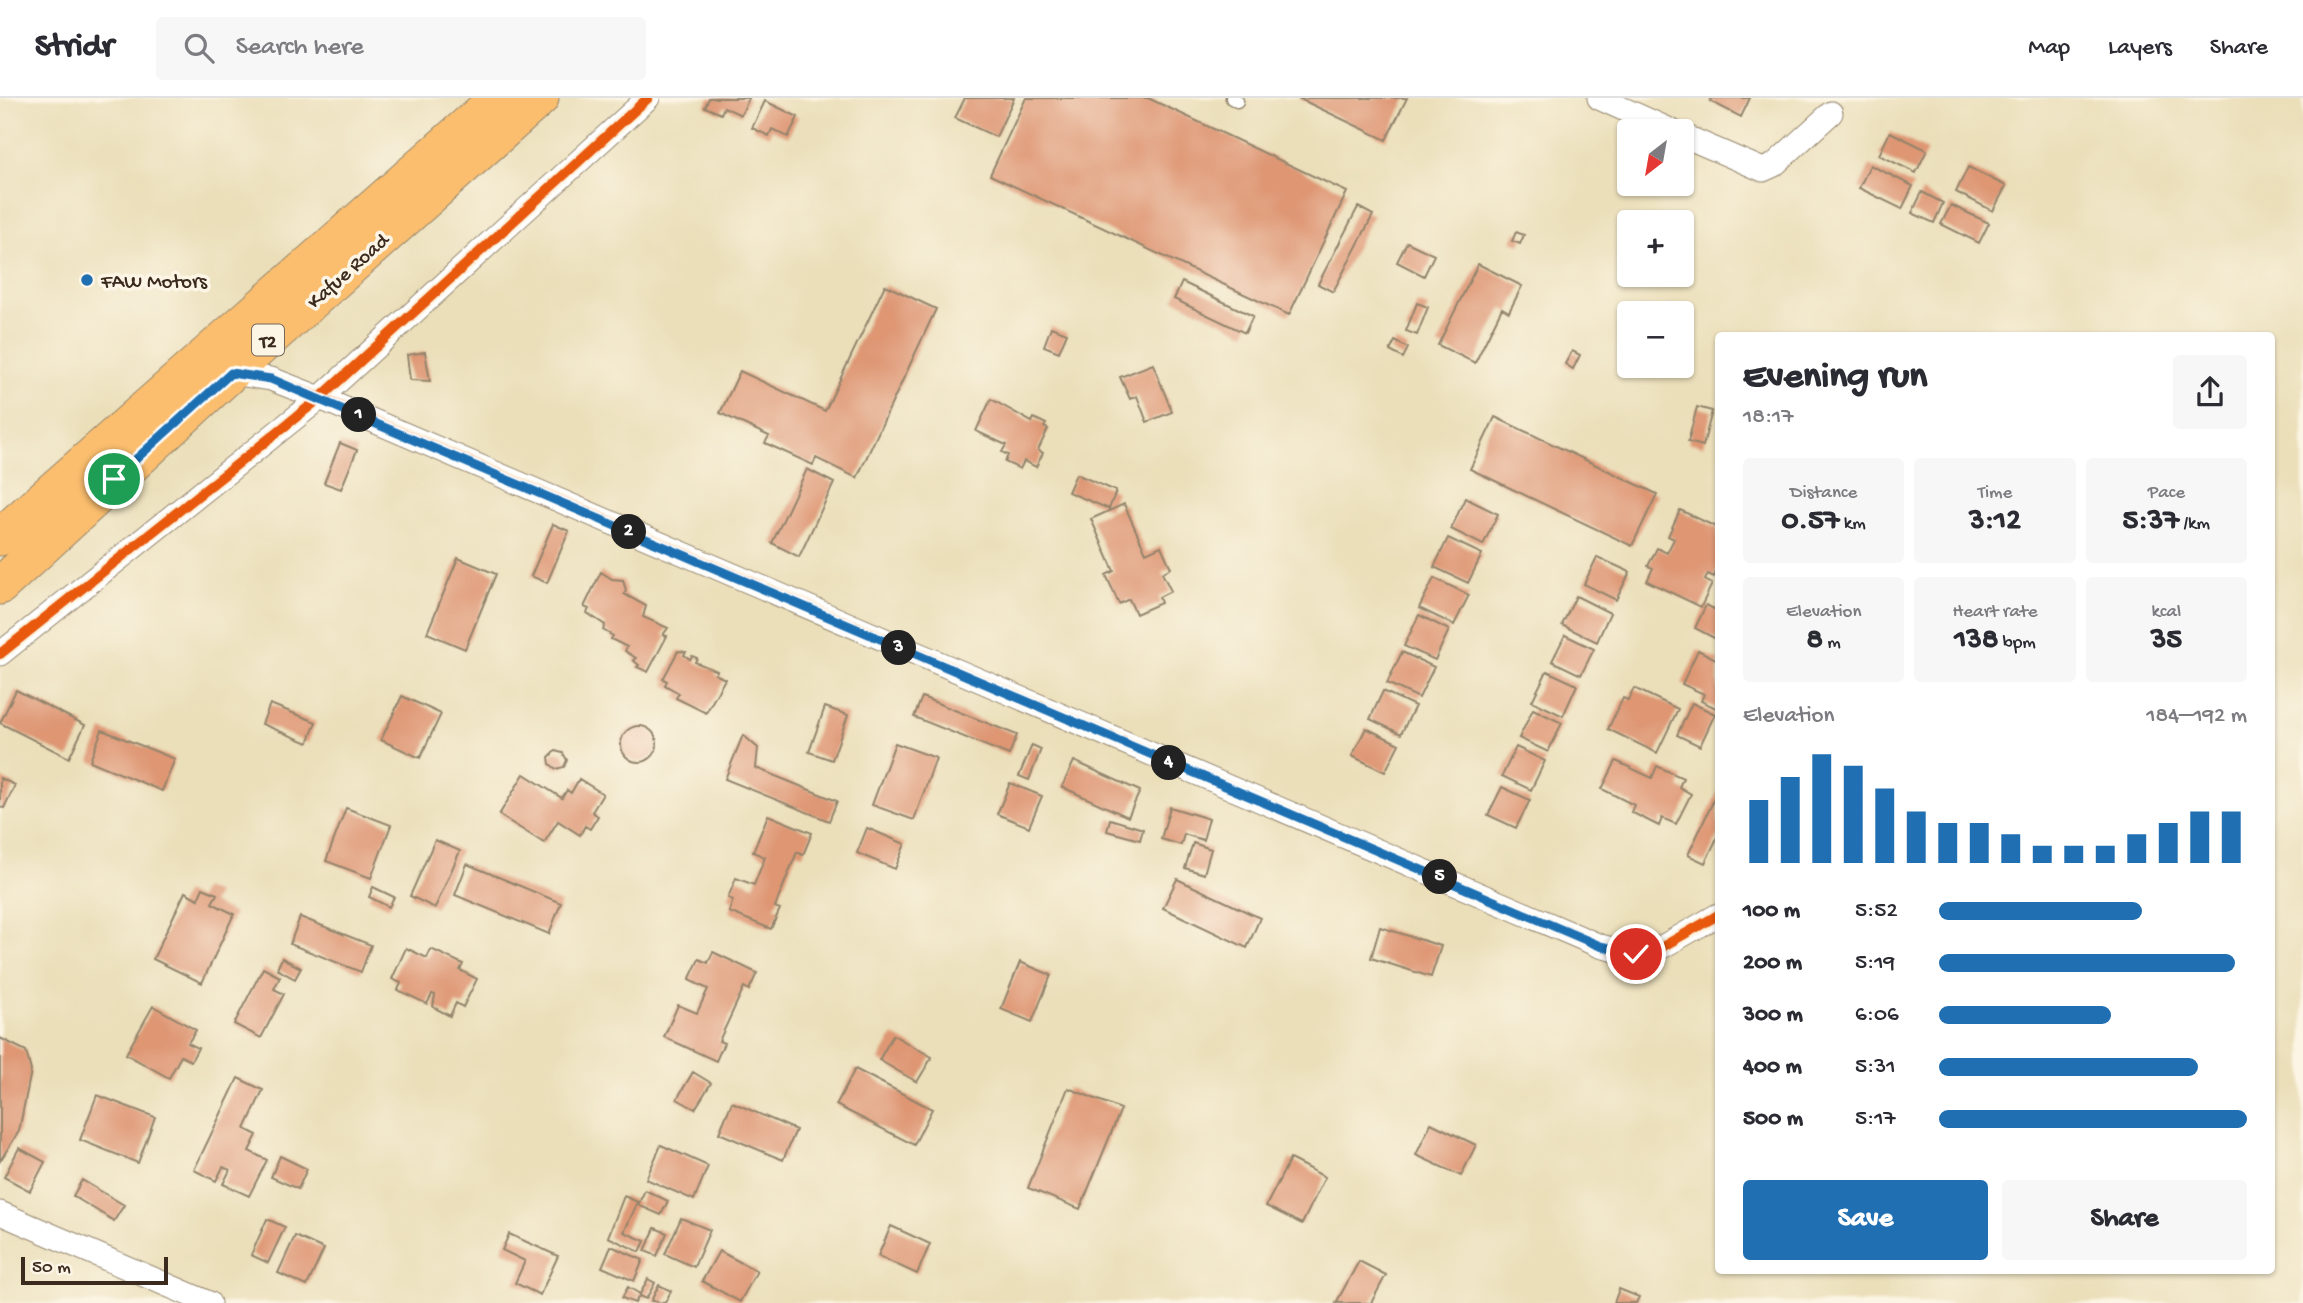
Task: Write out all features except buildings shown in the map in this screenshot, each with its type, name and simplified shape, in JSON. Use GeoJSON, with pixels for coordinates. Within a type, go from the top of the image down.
{"type":"FeatureCollection","features":[{"type":"Feature","properties":{"kind":"main road","name":"Kafue Road"},"geometry":{"type":"LineString","coordinates":[[3,527],[498,98]]}},
{"type":"Feature","properties":{"kind":"main road","name":"Kafue Road"},"geometry":{"type":"LineString","coordinates":[[0,586],[231,373],[540,98]]}},
{"type":"Feature","properties":{"kind":"street"},"geometry":{"type":"LineString","coordinates":[[0,654],[320,398],[648,98]]}},
{"type":"Feature","properties":{"kind":"street"},"geometry":{"type":"LineString","coordinates":[[1599,98],[1645,119]]}},
{"type":"Feature","properties":{"kind":"street"},"geometry":{"type":"LineString","coordinates":[[1694,140],[1763,170],[1774,165],[1831,113]]}},
{"type":"Feature","properties":{"kind":"street"},"geometry":{"type":"LineString","coordinates":[[231,373],[271,379],[320,398],[1600,946],[1636,954],[1662,947],[1715,917]]}},
{"type":"Feature","properties":{"kind":"street"},"geometry":{"type":"LineString","coordinates":[[0,1213],[209,1303]]}},
{"type":"Feature","properties":{"kind":"cycle path"},"geometry":{"type":"LineString","coordinates":[[0,654],[320,398],[648,98]]}},
{"type":"Feature","properties":{"kind":"cycle path"},"geometry":{"type":"LineString","coordinates":[[231,373],[271,379],[320,398],[1600,946],[1636,955],[1662,947],[1715,917]]}},
{"type":"Feature","properties":{"kind":"place","name":"FAW Motors"},"geometry":{"type":"Point","coordinates":[87,280]}},
{"type":"Feature","properties":{"kind":"route"},"geometry":{"type":"LineString","coordinates":[[114,479],[231,373],[271,379],[1600,946],[1636,954]]}}]}
